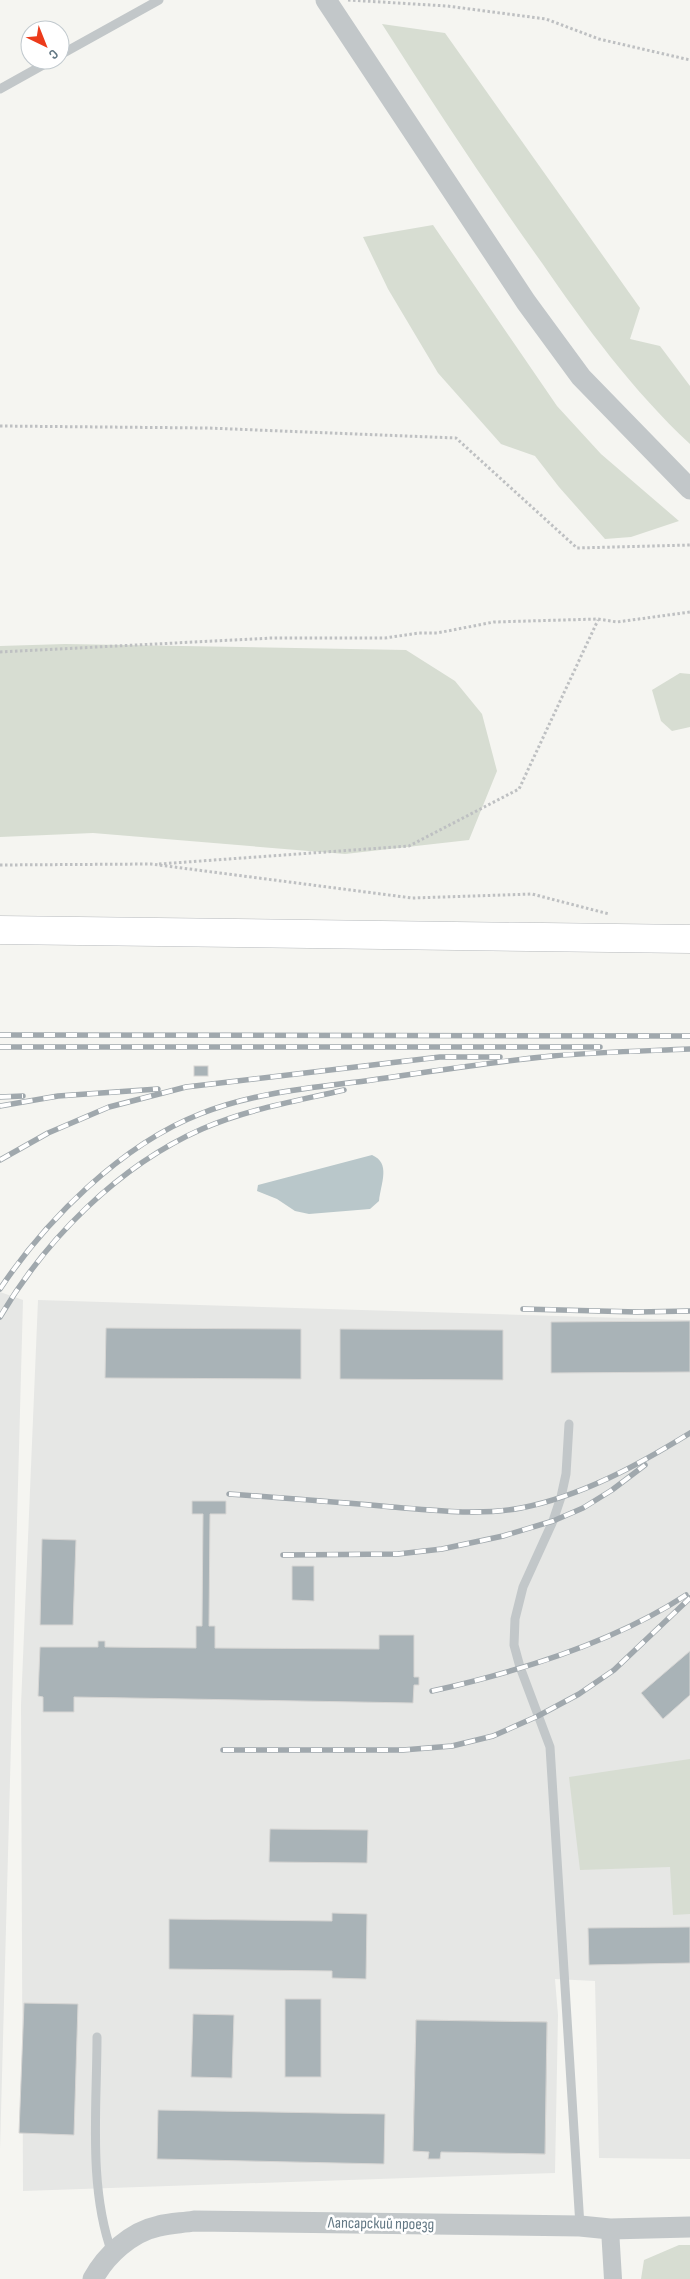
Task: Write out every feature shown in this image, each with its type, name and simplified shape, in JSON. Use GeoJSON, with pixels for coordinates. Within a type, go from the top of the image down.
{"type":"FeatureCollection","features":[{"type":"Feature","properties":{"kind":"highway"},"geometry":{"type":"LineString","coordinates":[[0,930],[690,939]]}},
{"type":"Feature","properties":{"kind":"street"},"geometry":{"type":"LineString","coordinates":[[326,0],[526,302],[580,377],[690,489]]}},
{"type":"Feature","properties":{"kind":"street","name":"Лапсарский проезд"},"geometry":{"type":"LineString","coordinates":[[93,2279],[112,2253],[133,2237],[157,2226],[194,2221],[580,2226],[610,2229],[690,2227]]}},
{"type":"Feature","properties":{"kind":"street"},"geometry":{"type":"LineString","coordinates":[[610,2229],[613,2279]]}},
{"type":"Feature","properties":{"kind":"lane"},"geometry":{"type":"LineString","coordinates":[[70,49],[159,0]]}},
{"type":"Feature","properties":{"kind":"lane"},"geometry":{"type":"LineString","coordinates":[[0,89],[34,70]]}},
{"type":"Feature","properties":{"kind":"lane"},"geometry":{"type":"LineString","coordinates":[[569,1424],[566,1474],[553,1521],[523,1586],[515,1619],[514,1646],[550,1747],[580,2226]]}},
{"type":"Feature","properties":{"kind":"lane"},"geometry":{"type":"LineString","coordinates":[[97,2037],[97,2188],[102,2227],[112,2253]]}},
{"type":"Feature","properties":{"kind":"path"},"geometry":{"type":"LineString","coordinates":[[343,0],[447,6],[546,19],[599,39],[690,60]]}},
{"type":"Feature","properties":{"kind":"path"},"geometry":{"type":"LineString","coordinates":[[0,426],[207,428],[456,438],[576,548],[690,546]]}},
{"type":"Feature","properties":{"kind":"path"},"geometry":{"type":"LineString","coordinates":[[0,652],[272,638],[385,638],[420,633],[437,634],[494,622],[598,620],[617,622],[690,612]]}},
{"type":"Feature","properties":{"kind":"path"},"geometry":{"type":"LineString","coordinates":[[0,865],[151,864],[409,846],[519,789],[598,620]]}},
{"type":"Feature","properties":{"kind":"path"},"geometry":{"type":"LineString","coordinates":[[151,864],[412,898],[532,894],[616,916]]}},
{"type":"Feature","properties":{"kind":"shaded area"},"geometry":{"type":"Polygon","coordinates":[[[382,24],[445,33],[640,308],[630,339],[660,346],[690,386],[690,444],[669,424],[611,358],[576,311],[480,174],[382,24]]]}},
{"type":"Feature","properties":{"kind":"shaded area"},"geometry":{"type":"Polygon","coordinates":[[[433,225],[557,406],[601,454],[679,521],[631,537],[605,539],[559,487],[535,456],[501,444],[438,373],[388,289],[363,237],[433,225]]]}},
{"type":"Feature","properties":{"kind":"shaded area"},"geometry":{"type":"Polygon","coordinates":[[[65,644],[406,650],[455,681],[482,714],[497,771],[469,840],[345,854],[93,833],[0,837],[0,646],[65,644]]]}},
{"type":"Feature","properties":{"kind":"shaded area"},"geometry":{"type":"Polygon","coordinates":[[[680,673],[690,674],[690,727],[672,731],[661,721],[652,690],[680,673]]]}},
{"type":"Feature","properties":{"kind":"shaded area"},"geometry":{"type":"Polygon","coordinates":[[[372,1155],[381,1163],[383,1174],[379,1201],[370,1209],[309,1214],[295,1211],[277,1199],[257,1191],[258,1185],[372,1155]]]}},
{"type":"Feature","properties":{"kind":"shaded area"},"geometry":{"type":"Polygon","coordinates":[[[0,1292],[23,1300],[0,2150],[0,1292]]]}},
{"type":"Feature","properties":{"kind":"shaded area"},"geometry":{"type":"Polygon","coordinates":[[[38,1300],[690,1320],[690,2159],[599,2158],[595,1981],[555,1979],[558,2015],[555,2173],[23,2191],[21,1705],[38,1300]]]}},
{"type":"Feature","properties":{"kind":"shaded area"},"geometry":{"type":"Polygon","coordinates":[[[690,1759],[690,1914],[673,1915],[670,1867],[580,1870],[569,1777],[690,1759]]]}},
{"type":"Feature","properties":{"kind":"shaded area"},"geometry":{"type":"Polygon","coordinates":[[[679,2245],[690,2245],[690,2279],[641,2279],[644,2260],[679,2245]]]}},
{"type":"Feature","properties":{"kind":"building"},"geometry":{"type":"Polygon","coordinates":[[[194,1066],[208,1066],[208,1076],[194,1076],[194,1066]]]}},
{"type":"Feature","properties":{"kind":"building"},"geometry":{"type":"Polygon","coordinates":[[[690,1321],[690,1372],[551,1373],[551,1322],[690,1321]]]}},
{"type":"Feature","properties":{"kind":"building"},"geometry":{"type":"Polygon","coordinates":[[[106,1328],[301,1329],[301,1379],[105,1378],[106,1328]]]}},
{"type":"Feature","properties":{"kind":"building"},"geometry":{"type":"Polygon","coordinates":[[[340,1329],[503,1330],[503,1380],[340,1379],[340,1329]]]}},
{"type":"Feature","properties":{"kind":"building"},"geometry":{"type":"Polygon","coordinates":[[[192,1501],[226,1501],[226,1514],[210,1514],[209,1626],[215,1626],[215,1648],[379,1649],[379,1635],[414,1635],[414,1677],[419,1677],[419,1685],[414,1685],[413,1703],[74,1697],[74,1712],[43,1712],[43,1697],[38,1696],[40,1647],[98,1647],[98,1641],[105,1641],[105,1647],[196,1648],[196,1626],[202,1626],[203,1514],[192,1514],[192,1501]]]}},
{"type":"Feature","properties":{"kind":"building"},"geometry":{"type":"Polygon","coordinates":[[[42,1539],[76,1540],[73,1625],[40,1625],[42,1539]]]}},
{"type":"Feature","properties":{"kind":"building"},"geometry":{"type":"Polygon","coordinates":[[[292,1566],[314,1566],[314,1601],[292,1600],[292,1566]]]}},
{"type":"Feature","properties":{"kind":"building"},"geometry":{"type":"Polygon","coordinates":[[[690,1651],[690,1695],[663,1719],[641,1693],[690,1651]]]}},
{"type":"Feature","properties":{"kind":"building"},"geometry":{"type":"Polygon","coordinates":[[[270,1829],[368,1830],[367,1863],[269,1862],[270,1829]]]}},
{"type":"Feature","properties":{"kind":"building"},"geometry":{"type":"Polygon","coordinates":[[[332,1913],[367,1914],[366,1979],[332,1978],[332,1971],[169,1969],[169,1919],[332,1921],[332,1913]]]}},
{"type":"Feature","properties":{"kind":"building"},"geometry":{"type":"Polygon","coordinates":[[[690,1927],[690,1963],[589,1965],[588,1928],[690,1927]]]}},
{"type":"Feature","properties":{"kind":"building"},"geometry":{"type":"Polygon","coordinates":[[[285,1999],[321,1999],[321,2077],[285,2077],[285,1999]]]}},
{"type":"Feature","properties":{"kind":"building"},"geometry":{"type":"Polygon","coordinates":[[[24,2003],[78,2004],[74,2135],[19,2133],[24,2003]]]}},
{"type":"Feature","properties":{"kind":"building"},"geometry":{"type":"Polygon","coordinates":[[[193,2014],[234,2015],[232,2078],[191,2077],[193,2014]]]}},
{"type":"Feature","properties":{"kind":"building"},"geometry":{"type":"Polygon","coordinates":[[[416,2020],[547,2022],[545,2154],[413,2151],[416,2020]]]}},
{"type":"Feature","properties":{"kind":"building"},"geometry":{"type":"Polygon","coordinates":[[[416,2020],[547,2022],[545,2154],[441,2152],[440,2159],[428,2159],[429,2152],[413,2151],[416,2020]]]}},
{"type":"Feature","properties":{"kind":"building"},"geometry":{"type":"Polygon","coordinates":[[[158,2110],[385,2114],[384,2164],[157,2159],[158,2110]]]}},
{"type":"Feature","properties":{"kind":"railway"},"geometry":{"type":"LineString","coordinates":[[0,1035],[690,1036]]}},
{"type":"Feature","properties":{"kind":"railway"},"geometry":{"type":"LineString","coordinates":[[0,1047],[600,1047]]}},
{"type":"Feature","properties":{"kind":"railway"},"geometry":{"type":"LineString","coordinates":[[0,1289],[19,1263],[63,1211],[114,1165],[142,1145],[171,1128],[220,1107],[281,1092],[505,1061],[552,1056],[690,1049]]}},
{"type":"Feature","properties":{"kind":"railway"},"geometry":{"type":"LineString","coordinates":[[0,1160],[48,1133],[109,1107],[186,1087],[440,1057],[500,1057]]}},
{"type":"Feature","properties":{"kind":"railway"},"geometry":{"type":"LineString","coordinates":[[0,1106],[58,1096],[158,1089]]}},
{"type":"Feature","properties":{"kind":"railway"},"geometry":{"type":"LineString","coordinates":[[0,1317],[18,1288],[62,1233],[113,1184],[141,1163],[171,1145],[219,1122],[272,1106],[344,1090]]}},
{"type":"Feature","properties":{"kind":"railway"},"geometry":{"type":"LineString","coordinates":[[0,1097],[23,1096]]}},
{"type":"Feature","properties":{"kind":"railway"},"geometry":{"type":"LineString","coordinates":[[523,1309],[637,1312],[690,1311]]}},
{"type":"Feature","properties":{"kind":"railway"},"geometry":{"type":"LineString","coordinates":[[229,1494],[440,1511],[489,1512],[521,1508],[566,1496],[609,1478],[650,1457],[690,1433]]}},
{"type":"Feature","properties":{"kind":"railway"},"geometry":{"type":"LineString","coordinates":[[283,1555],[398,1554],[442,1549],[503,1536],[553,1521],[583,1508],[612,1490],[645,1465]]}},
{"type":"Feature","properties":{"kind":"railway"},"geometry":{"type":"LineString","coordinates":[[432,1691],[497,1675],[564,1654],[627,1628],[686,1595]]}},
{"type":"Feature","properties":{"kind":"railway"},"geometry":{"type":"LineString","coordinates":[[223,1750],[403,1750],[452,1746],[493,1736],[538,1716],[579,1694],[614,1670],[690,1598]]}}]}
